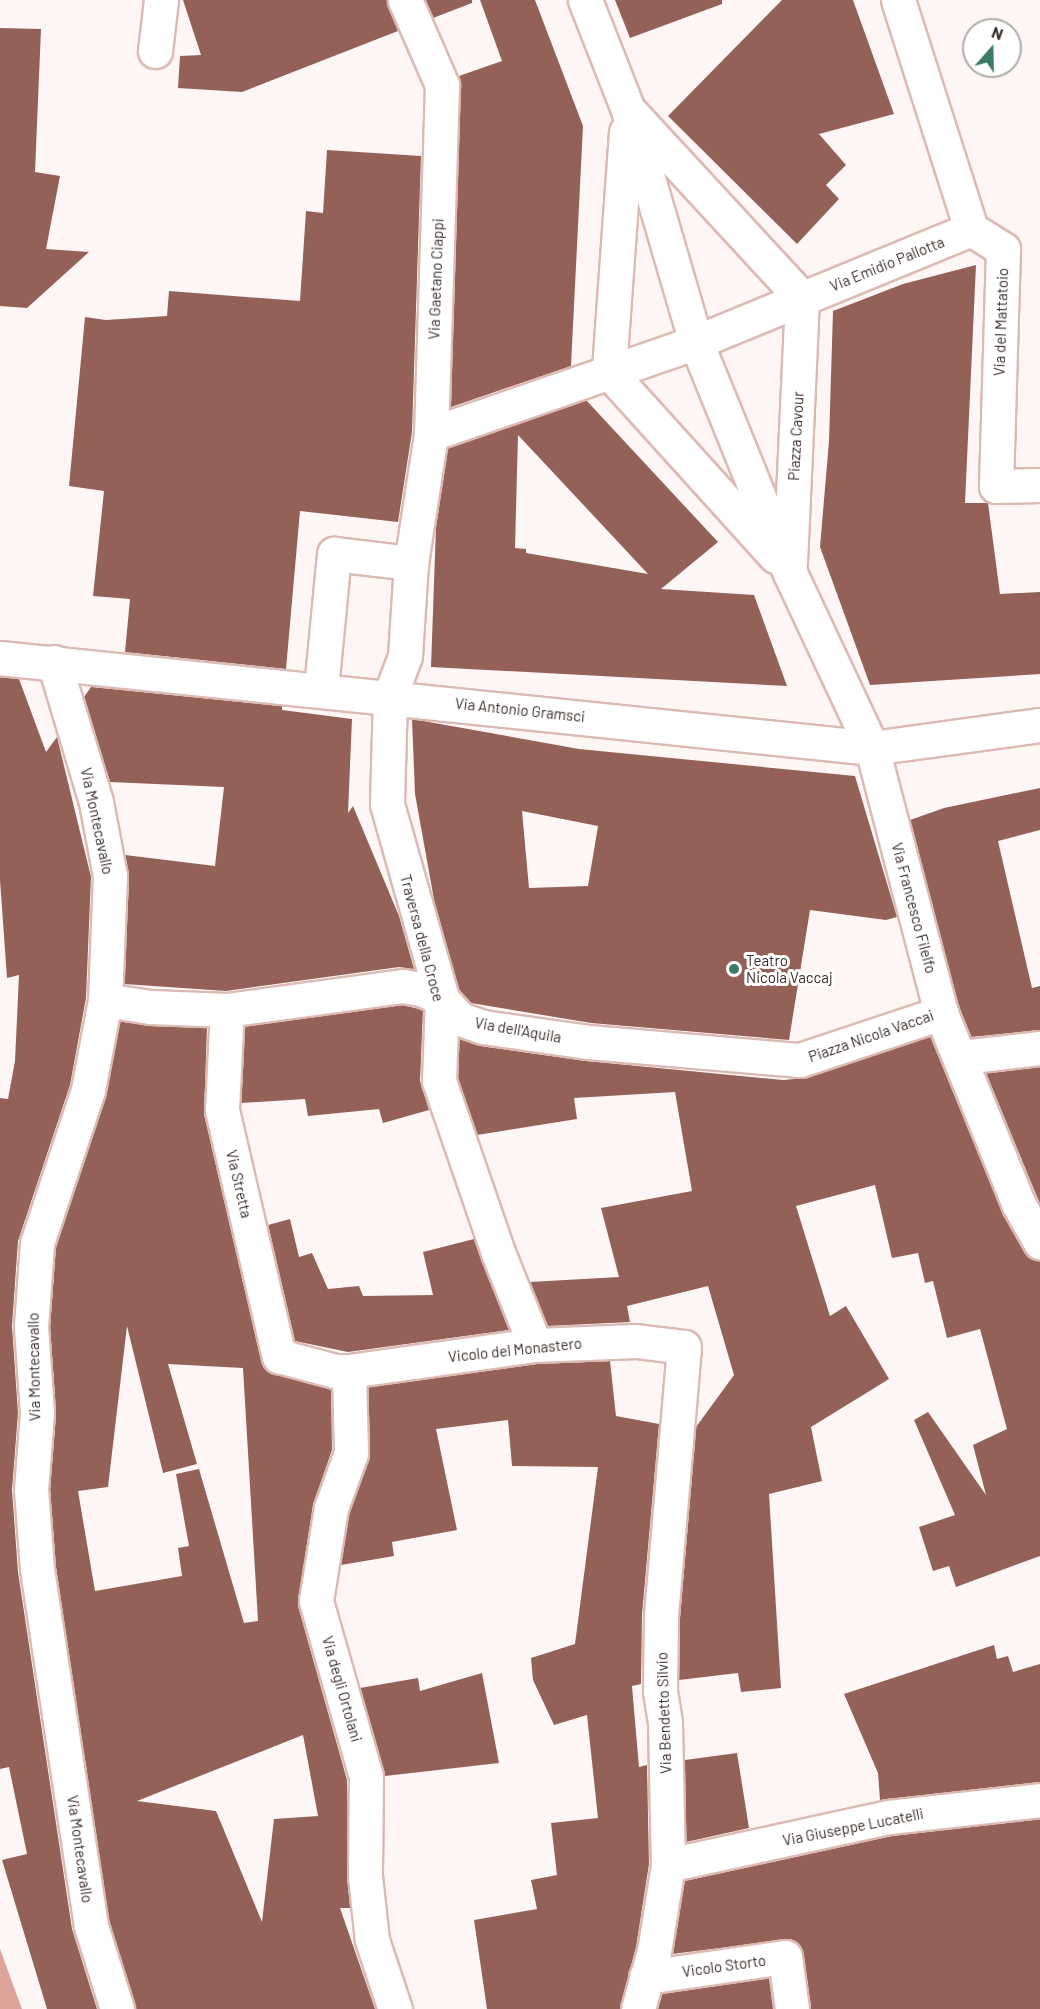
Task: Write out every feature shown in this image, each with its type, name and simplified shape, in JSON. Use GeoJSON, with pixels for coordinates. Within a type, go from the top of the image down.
{"type":"FeatureCollection","features":[{"type":"Feature","properties":{"kind":"street"},"geometry":{"type":"LineString","coordinates":[[155,51],[161,0]]}},
{"type":"Feature","properties":{"kind":"street","name":"Via Gaetano Ciappi"},"geometry":{"type":"LineString","coordinates":[[405,0],[442,85],[431,434],[411,563]]}},
{"type":"Feature","properties":{"kind":"street"},"geometry":{"type":"LineString","coordinates":[[585,0],[628,110],[696,342],[790,573]]}},
{"type":"Feature","properties":{"kind":"street"},"geometry":{"type":"LineString","coordinates":[[898,0],[971,229]]}},
{"type":"Feature","properties":{"kind":"street"},"geometry":{"type":"LineString","coordinates":[[431,434],[696,342],[802,298],[628,110]]}},
{"type":"Feature","properties":{"kind":"street"},"geometry":{"type":"LineString","coordinates":[[628,110],[609,372],[790,573]]}},
{"type":"Feature","properties":{"kind":"street","name":"Via Emidio Pallotta"},"geometry":{"type":"LineString","coordinates":[[802,298],[971,229]]}},
{"type":"Feature","properties":{"kind":"street","name":"Via del Mattatoio"},"geometry":{"type":"LineString","coordinates":[[971,229],[1004,249],[996,486],[1040,485]]}},
{"type":"Feature","properties":{"kind":"street","name":"Piazza Cavour"},"geometry":{"type":"LineString","coordinates":[[790,573],[802,298]]}},
{"type":"Feature","properties":{"kind":"street"},"geometry":{"type":"LineString","coordinates":[[321,689],[334,554],[411,563]]}},
{"type":"Feature","properties":{"kind":"street","name":"Traversa della Croce"},"geometry":{"type":"LineString","coordinates":[[411,563],[405,657],[390,696],[387,804],[442,999],[439,1081],[499,1255],[535,1345]]}},
{"type":"Feature","properties":{"kind":"street","name":"Via Francesco Filelfo"},"geometry":{"type":"LineString","coordinates":[[790,573],[872,748],[941,1013],[962,1057],[1019,1204],[1040,1242]]}},
{"type":"Feature","properties":{"kind":"street","name":"Via Antonio Gramsci"},"geometry":{"type":"LineString","coordinates":[[0,658],[390,696],[872,748],[1040,725]]}},
{"type":"Feature","properties":{"kind":"street","name":"Via Montecavallo"},"geometry":{"type":"LineString","coordinates":[[54,662],[93,792],[110,876],[105,999],[88,1090],[37,1243],[31,1327],[37,1413],[31,1489],[37,1569],[91,1926],[117,2009]]}},
{"type":"Feature","properties":{"kind":"street","name":"Via dell'Aquila"},"geometry":{"type":"LineString","coordinates":[[105,999],[150,1007],[227,1010],[402,986],[422,989],[442,999],[460,1019],[483,1027],[589,1042],[800,1060]]}},
{"type":"Feature","properties":{"kind":"street","name":"Via Stretta"},"geometry":{"type":"LineString","coordinates":[[227,1010],[222,1110],[279,1356]]}},
{"type":"Feature","properties":{"kind":"street","name":"Piazza Nicola Vaccai"},"geometry":{"type":"LineString","coordinates":[[800,1060],[941,1013]]}},
{"type":"Feature","properties":{"kind":"street"},"geometry":{"type":"LineString","coordinates":[[962,1057],[1040,1048]]}},
{"type":"Feature","properties":{"kind":"street","name":"Vicolo del Monastero"},"geometry":{"type":"LineString","coordinates":[[279,1356],[335,1371],[349,1371],[535,1345],[636,1341],[684,1347],[679,1415]]}},
{"type":"Feature","properties":{"kind":"street","name":"Via degli Ortolani"},"geometry":{"type":"LineString","coordinates":[[349,1371],[351,1453],[331,1508],[316,1601],[366,1777],[365,1876],[372,1940],[395,2009]]}},
{"type":"Feature","properties":{"kind":"street","name":"Via Bendetto Silvio"},"geometry":{"type":"LineString","coordinates":[[638,2009],[668,1865],[665,1723],[660,1691],[661,1627],[679,1415]]}},
{"type":"Feature","properties":{"kind":"street","name":"Via Giuseppe Lucatelli"},"geometry":{"type":"LineString","coordinates":[[668,1865],[889,1817],[1040,1800]]}},
{"type":"Feature","properties":{"kind":"street","name":"Vicolo Storto"},"geometry":{"type":"LineString","coordinates":[[646,1977],[785,1957],[792,2009]]}},
{"type":"Feature","properties":{"kind":"shaded area"},"geometry":{"type":"Polygon","coordinates":[[[0,1949],[22,2009],[0,2009],[0,1949]]]}},
{"type":"Feature","properties":{"kind":"building"},"geometry":{"type":"Polygon","coordinates":[[[183,0],[387,0],[398,31],[242,92],[178,88],[180,56],[201,55],[183,0]]]}},
{"type":"Feature","properties":{"kind":"building"},"geometry":{"type":"Polygon","coordinates":[[[425,0],[472,0],[472,3],[433,18],[425,0]]]}},
{"type":"Feature","properties":{"kind":"building"},"geometry":{"type":"Polygon","coordinates":[[[480,0],[535,0],[583,126],[571,366],[451,407],[459,76],[502,61],[480,0]]]}},
{"type":"Feature","properties":{"kind":"building"},"geometry":{"type":"Polygon","coordinates":[[[615,0],[722,0],[722,4],[630,38],[615,0]]]}},
{"type":"Feature","properties":{"kind":"building"},"geometry":{"type":"Polygon","coordinates":[[[782,0],[853,0],[894,114],[819,134],[846,165],[826,185],[839,199],[797,244],[668,116],[782,0]]]}},
{"type":"Feature","properties":{"kind":"building"},"geometry":{"type":"Polygon","coordinates":[[[0,28],[41,29],[35,172],[60,176],[46,249],[89,252],[27,308],[0,306],[0,28]]]}},
{"type":"Feature","properties":{"kind":"building"},"geometry":{"type":"Polygon","coordinates":[[[327,150],[421,156],[412,432],[398,522],[300,511],[286,669],[125,652],[130,599],[93,596],[104,491],[69,486],[85,317],[106,320],[167,316],[169,291],[300,301],[306,211],[323,213],[327,150]]]}},
{"type":"Feature","properties":{"kind":"building"},"geometry":{"type":"Polygon","coordinates":[[[976,265],[965,503],[988,503],[1000,594],[1040,592],[1040,674],[870,685],[820,547],[829,441],[833,311],[903,284],[976,265]]]}},
{"type":"Feature","properties":{"kind":"building"},"geometry":{"type":"Polygon","coordinates":[[[586,400],[718,542],[661,589],[754,595],[787,686],[431,667],[436,527],[448,448],[586,400]],[[518,435],[515,548],[526,549],[526,553],[648,574],[518,435]]]}},
{"type":"Feature","properties":{"kind":"building"},"geometry":{"type":"Polygon","coordinates":[[[0,677],[19,679],[46,752],[57,737],[91,877],[86,998],[70,1085],[18,1241],[12,1326],[18,1413],[12,1490],[18,1572],[72,1929],[97,2009],[47,2009],[2,1860],[27,1854],[9,1767],[0,1769],[0,1098],[8,1099],[15,1061],[19,975],[7,978],[0,880],[0,677]]]}},
{"type":"Feature","properties":{"kind":"building"},"geometry":{"type":"Polygon","coordinates":[[[91,687],[282,706],[282,710],[352,719],[348,813],[353,806],[399,916],[414,969],[399,967],[226,991],[124,984],[129,877],[125,855],[215,866],[224,787],[110,782],[84,697],[91,687]]]}},
{"type":"Feature","properties":{"kind":"building"},"geometry":{"type":"Polygon","coordinates":[[[412,719],[579,749],[855,776],[897,917],[886,920],[810,910],[789,1040],[591,1023],[471,1003],[459,990],[435,905],[415,794],[412,719]],[[522,811],[529,888],[588,886],[598,826],[522,811]]]}},
{"type":"Feature","properties":{"kind":"building"},"geometry":{"type":"Polygon","coordinates":[[[1040,788],[1040,830],[998,841],[1032,988],[1040,986],[1040,1030],[971,1037],[959,1007],[910,820],[944,808],[1040,788]]]}},
{"type":"Feature","properties":{"kind":"building"},"geometry":{"type":"Polygon","coordinates":[[[402,1005],[423,1010],[420,1081],[429,1110],[383,1123],[379,1109],[308,1116],[305,1099],[241,1103],[245,1026],[402,1005]]]}},
{"type":"Feature","properties":{"kind":"building"},"geometry":{"type":"Polygon","coordinates":[[[120,1021],[207,1028],[204,1114],[261,1360],[274,1374],[331,1389],[332,1450],[313,1505],[298,1606],[347,1780],[350,1908],[340,1908],[375,2009],[135,2009],[109,1922],[56,1567],[50,1489],[56,1412],[50,1327],[56,1247],[106,1096],[120,1021]],[[127,1326],[108,1487],[78,1491],[95,1591],[182,1576],[178,1548],[189,1546],[176,1474],[199,1469],[244,1623],[258,1621],[243,1368],[168,1364],[197,1464],[163,1473],[127,1326]],[[303,1735],[137,1801],[216,1811],[262,1922],[274,1819],[318,1816],[303,1735]]]}},
{"type":"Feature","properties":{"kind":"building"},"geometry":{"type":"Polygon","coordinates":[[[930,1036],[1003,1214],[1024,1252],[1040,1261],[1040,1556],[956,1587],[949,1566],[933,1571],[919,1527],[955,1515],[914,1420],[928,1412],[986,1495],[973,1445],[1007,1429],[980,1329],[947,1338],[933,1281],[925,1283],[918,1253],[892,1258],[875,1185],[796,1206],[830,1316],[846,1306],[889,1379],[811,1427],[822,1481],[769,1494],[781,1688],[741,1692],[738,1673],[679,1680],[680,1618],[696,1427],[734,1375],[708,1286],[627,1306],[630,1322],[547,1326],[530,1282],[619,1277],[601,1208],[692,1191],[675,1092],[574,1098],[577,1119],[477,1135],[458,1078],[459,1039],[480,1046],[586,1061],[783,1080],[806,1078],[930,1036]]]}},
{"type":"Feature","properties":{"kind":"building"},"geometry":{"type":"Polygon","coordinates":[[[1040,1067],[1040,1204],[986,1073],[1040,1067]]]}},
{"type":"Feature","properties":{"kind":"building"},"geometry":{"type":"Polygon","coordinates":[[[290,1219],[299,1257],[312,1253],[328,1289],[359,1286],[363,1296],[433,1295],[423,1252],[474,1239],[509,1330],[348,1352],[295,1341],[268,1225],[290,1219]]]}},
{"type":"Feature","properties":{"kind":"building"},"geometry":{"type":"Polygon","coordinates":[[[610,1361],[616,1416],[659,1424],[642,1615],[641,1684],[632,1686],[639,1767],[647,1765],[649,1864],[636,1947],[620,2009],[487,2009],[474,1920],[537,1909],[531,1880],[557,1875],[551,1823],[598,1818],[587,1715],[554,1725],[533,1680],[531,1658],[575,1644],[598,1467],[512,1466],[508,1420],[436,1429],[457,1530],[392,1542],[394,1556],[341,1565],[349,1513],[370,1453],[368,1387],[537,1364],[610,1361]]]}},
{"type":"Feature","properties":{"kind":"building"},"geometry":{"type":"Polygon","coordinates":[[[994,1645],[997,1659],[1008,1656],[1013,1672],[1040,1664],[1040,1782],[880,1800],[878,1773],[844,1694],[994,1645]]]}},
{"type":"Feature","properties":{"kind":"building"},"geometry":{"type":"Polygon","coordinates":[[[482,1673],[499,1763],[385,1776],[360,1688],[418,1678],[420,1691],[482,1673]]]}},
{"type":"Feature","properties":{"kind":"building"},"geometry":{"type":"Polygon","coordinates":[[[737,1753],[749,1828],[686,1842],[685,1760],[737,1753]]]}},
{"type":"Feature","properties":{"kind":"building"},"geometry":{"type":"Polygon","coordinates":[[[1040,1819],[1040,2009],[810,2009],[803,1954],[791,1939],[672,1954],[684,1881],[892,1836],[1040,1819]]]}},
{"type":"Feature","properties":{"kind":"building"},"geometry":{"type":"Polygon","coordinates":[[[769,1978],[773,2009],[657,2009],[662,1994],[769,1978]]]}},
{"type":"Feature","properties":{"kind":"place","name":"Teatro Nicola Vaccaj"},"geometry":{"type":"Point","coordinates":[734,969]}}]}
